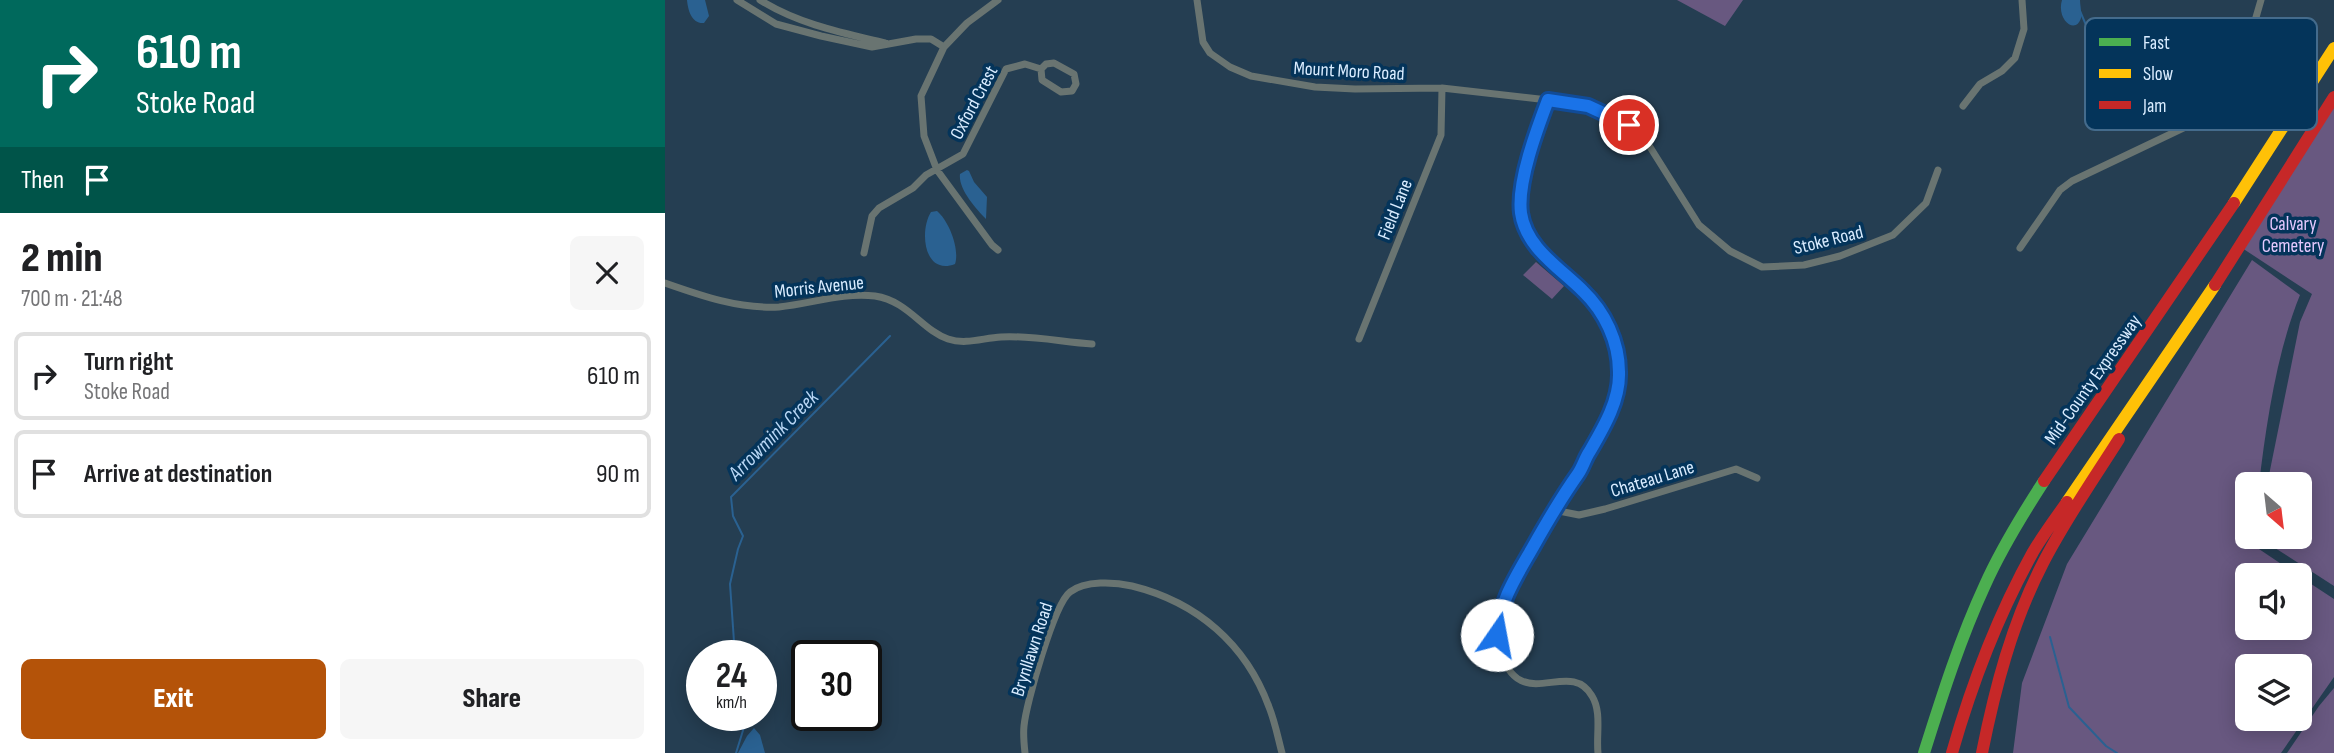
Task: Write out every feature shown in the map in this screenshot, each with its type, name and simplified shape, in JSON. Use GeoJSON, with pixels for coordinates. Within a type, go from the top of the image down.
{"type":"FeatureCollection","features":[{"type":"Feature","properties":{"kind":"highway","name":"Mid-County Expressway"},"geometry":{"type":"LineString","coordinates":[[2317,74],[2334,48]]}},
{"type":"Feature","properties":{"kind":"highway"},"geometry":{"type":"LineString","coordinates":[[2317,124],[2334,97]]}},
{"type":"Feature","properties":{"kind":"highway","name":"Mid-County Expressway"},"geometry":{"type":"LineString","coordinates":[[1924,753],[1966,627],[1996,562],[2029,502],[2162,311],[2281,130]]}},
{"type":"Feature","properties":{"kind":"highway"},"geometry":{"type":"LineString","coordinates":[[1982,753],[2005,655],[2024,603],[2055,541],[2313,130]]}},
{"type":"Feature","properties":{"kind":"highway"},"geometry":{"type":"LineString","coordinates":[[1952,753],[1986,651],[2034,550],[2196,313]]}},
{"type":"Feature","properties":{"kind":"highway"},"geometry":{"type":"LineString","coordinates":[[1991,753],[2001,690],[2024,614],[2024,603]]}},
{"type":"Feature","properties":{"kind":"street"},"geometry":{"type":"LineString","coordinates":[[737,0],[776,24],[872,47],[930,38],[944,47]]}},
{"type":"Feature","properties":{"kind":"street"},"geometry":{"type":"LineString","coordinates":[[761,0],[776,10],[817,25],[893,45]]}},
{"type":"Feature","properties":{"kind":"street"},"geometry":{"type":"LineString","coordinates":[[998,0],[967,23],[944,47],[921,96],[923,136],[937,170],[998,250]]}},
{"type":"Feature","properties":{"kind":"street","name":"Mount Moro Road"},"geometry":{"type":"LineString","coordinates":[[1197,0],[1203,42],[1210,53],[1230,67],[1251,76],[1315,88],[1442,88],[1548,100]]}},
{"type":"Feature","properties":{"kind":"street"},"geometry":{"type":"LineString","coordinates":[[1963,106],[1980,84],[2002,71],[2015,58],[2024,29],[2022,0]]}},
{"type":"Feature","properties":{"kind":"street"},"geometry":{"type":"LineString","coordinates":[[2256,18],[2261,0]]}},
{"type":"Feature","properties":{"kind":"street","name":"Oxford Crest"},"geometry":{"type":"LineString","coordinates":[[1054,63],[1071,72],[1077,81],[1075,88],[1065,93],[1044,83],[1040,76],[1041,69],[1046,64],[1054,63]]}},
{"type":"Feature","properties":{"kind":"street","name":"Oxford Crest"},"geometry":{"type":"LineString","coordinates":[[937,170],[963,154],[1006,69],[1025,64],[1041,69]]}},
{"type":"Feature","properties":{"kind":"street","name":"Field Lane"},"geometry":{"type":"LineString","coordinates":[[1359,339],[1441,135],[1442,88]]}},
{"type":"Feature","properties":{"kind":"street"},"geometry":{"type":"LineString","coordinates":[[1548,100],[1523,181],[1522,217],[1526,229],[1542,254],[1585,293],[1601,314],[1616,346],[1618,389],[1601,434],[1508,591],[1498,617],[1499,646],[1512,674],[1523,683],[1532,685],[1562,681],[1577,682],[1584,686],[1596,705],[1598,753]]}},
{"type":"Feature","properties":{"kind":"street","name":"Stoke Road"},"geometry":{"type":"LineString","coordinates":[[1548,100],[1588,106],[1639,132],[1699,225],[1730,251],[1762,267],[1804,265],[1840,256],[1893,235],[1926,203],[1938,170]]}},
{"type":"Feature","properties":{"kind":"street"},"geometry":{"type":"LineString","coordinates":[[2020,248],[2060,190],[2072,181],[2178,130]]}},
{"type":"Feature","properties":{"kind":"street"},"geometry":{"type":"LineString","coordinates":[[864,253],[872,216],[879,208],[937,170]]}},
{"type":"Feature","properties":{"kind":"street","name":"Morris Avenue"},"geometry":{"type":"LineString","coordinates":[[665,283],[738,305],[761,307],[849,296],[875,296],[894,301],[949,339],[972,341],[1002,336],[1092,344]]}},
{"type":"Feature","properties":{"kind":"street","name":"Chateau Lane"},"geometry":{"type":"LineString","coordinates":[[1554,510],[1579,515],[1736,469],[1757,478]]}},
{"type":"Feature","properties":{"kind":"street","name":"Brynllawn Road"},"geometry":{"type":"LineString","coordinates":[[1025,753],[1024,725],[1043,652],[1062,602],[1070,592],[1084,585],[1125,585],[1145,589],[1191,609],[1211,623],[1238,649],[1248,663],[1269,707],[1282,753]]}},
{"type":"Feature","properties":{"kind":"green space"},"geometry":{"type":"Polygon","coordinates":[[[1677,0],[1743,0],[1725,26],[1677,0]]]}},
{"type":"Feature","properties":{"kind":"green space","name":"Calvary Cemetery"},"geometry":{"type":"Polygon","coordinates":[[[2334,97],[2334,586],[2312,572],[2312,563],[2298,563],[2278,550],[2312,550],[2312,472],[2270,472],[2300,322],[2312,294],[2239,246],[2313,130],[2317,130],[2317,124],[2334,97]]]}},
{"type":"Feature","properties":{"kind":"green space"},"geometry":{"type":"Polygon","coordinates":[[[2252,260],[2300,295],[2279,364],[2261,472],[2235,472],[2235,550],[2260,550],[2280,563],[2235,563],[2235,640],[2312,640],[2312,584],[2334,599],[2334,677],[2312,709],[2312,654],[2235,654],[2235,731],[2296,731],[2281,753],[2013,753],[2022,683],[2067,564],[2252,260]]]}},
{"type":"Feature","properties":{"kind":"green space"},"geometry":{"type":"Polygon","coordinates":[[[1536,262],[1564,286],[1552,299],[1523,275],[1536,262]]]}},
{"type":"Feature","properties":{"kind":"green space"},"geometry":{"type":"Polygon","coordinates":[[[2334,688],[2334,753],[2287,753],[2302,731],[2312,731],[2312,716],[2334,688]]]}},
{"type":"Feature","properties":{"kind":"water"},"geometry":{"type":"Polygon","coordinates":[[[687,0],[705,0],[709,16],[704,23],[694,19],[687,0]]]}},
{"type":"Feature","properties":{"kind":"water"},"geometry":{"type":"Polygon","coordinates":[[[2062,0],[2080,0],[2079,23],[2071,25],[2064,19],[2062,0]]]}},
{"type":"Feature","properties":{"kind":"water"},"geometry":{"type":"Polygon","coordinates":[[[967,170],[987,197],[986,219],[962,186],[960,174],[967,170]]]}},
{"type":"Feature","properties":{"kind":"water"},"geometry":{"type":"Polygon","coordinates":[[[937,211],[946,221],[952,236],[956,251],[955,264],[936,264],[927,250],[927,220],[931,212],[937,211]]]}},
{"type":"Feature","properties":{"kind":"water"},"geometry":{"type":"Polygon","coordinates":[[[751,731],[757,731],[765,753],[738,753],[751,731]]]}},
{"type":"Feature","properties":{"kind":"waterway"},"geometry":{"type":"LineString","coordinates":[[2080,11],[2085,23]]}},
{"type":"Feature","properties":{"kind":"waterway","name":"Arrowmink Creek"},"geometry":{"type":"LineString","coordinates":[[734,640],[730,584],[743,536],[733,516],[731,497],[890,336]]}},
{"type":"Feature","properties":{"kind":"waterway"},"geometry":{"type":"LineString","coordinates":[[2050,637],[2069,707],[2106,746],[2117,753]]}},
{"type":"Feature","properties":{"kind":"waterway","name":"Arrowmink Creek"},"geometry":{"type":"LineString","coordinates":[[736,753],[743,731]]}},
{"type":"Feature","properties":{"kind":"traffic: fast"},"geometry":{"type":"LineString","coordinates":[[1924,753],[1976,605],[2005,545],[2044,481]]}},
{"type":"Feature","properties":{"kind":"traffic: slow"},"geometry":{"type":"LineString","coordinates":[[2317,74],[2334,48]]}},
{"type":"Feature","properties":{"kind":"traffic: slow"},"geometry":{"type":"LineString","coordinates":[[2234,203],[2281,130]]}},
{"type":"Feature","properties":{"kind":"traffic: slow"},"geometry":{"type":"LineString","coordinates":[[2067,502],[2215,285]]}},
{"type":"Feature","properties":{"kind":"traffic: jam"},"geometry":{"type":"LineString","coordinates":[[2317,124],[2334,97]]}},
{"type":"Feature","properties":{"kind":"traffic: jam"},"geometry":{"type":"LineString","coordinates":[[2215,285],[2313,130]]}},
{"type":"Feature","properties":{"kind":"traffic: jam"},"geometry":{"type":"LineString","coordinates":[[2044,481],[2234,203]]}},
{"type":"Feature","properties":{"kind":"traffic: jam"},"geometry":{"type":"LineString","coordinates":[[1982,753],[2006,656],[2032,586],[2079,500],[2119,439]]}},
{"type":"Feature","properties":{"kind":"traffic: jam"},"geometry":{"type":"LineString","coordinates":[[1952,753],[1977,675],[2008,600],[2033,552],[2067,502]]}},
{"type":"Feature","properties":{"kind":"route"},"geometry":{"type":"LineString","coordinates":[[1497,635],[1498,617],[1508,591],[1601,434],[1618,389],[1616,346],[1610,330],[1585,293],[1542,254],[1534,243],[1521,212],[1523,181],[1548,100],[1588,106],[1629,125]]}}]}
